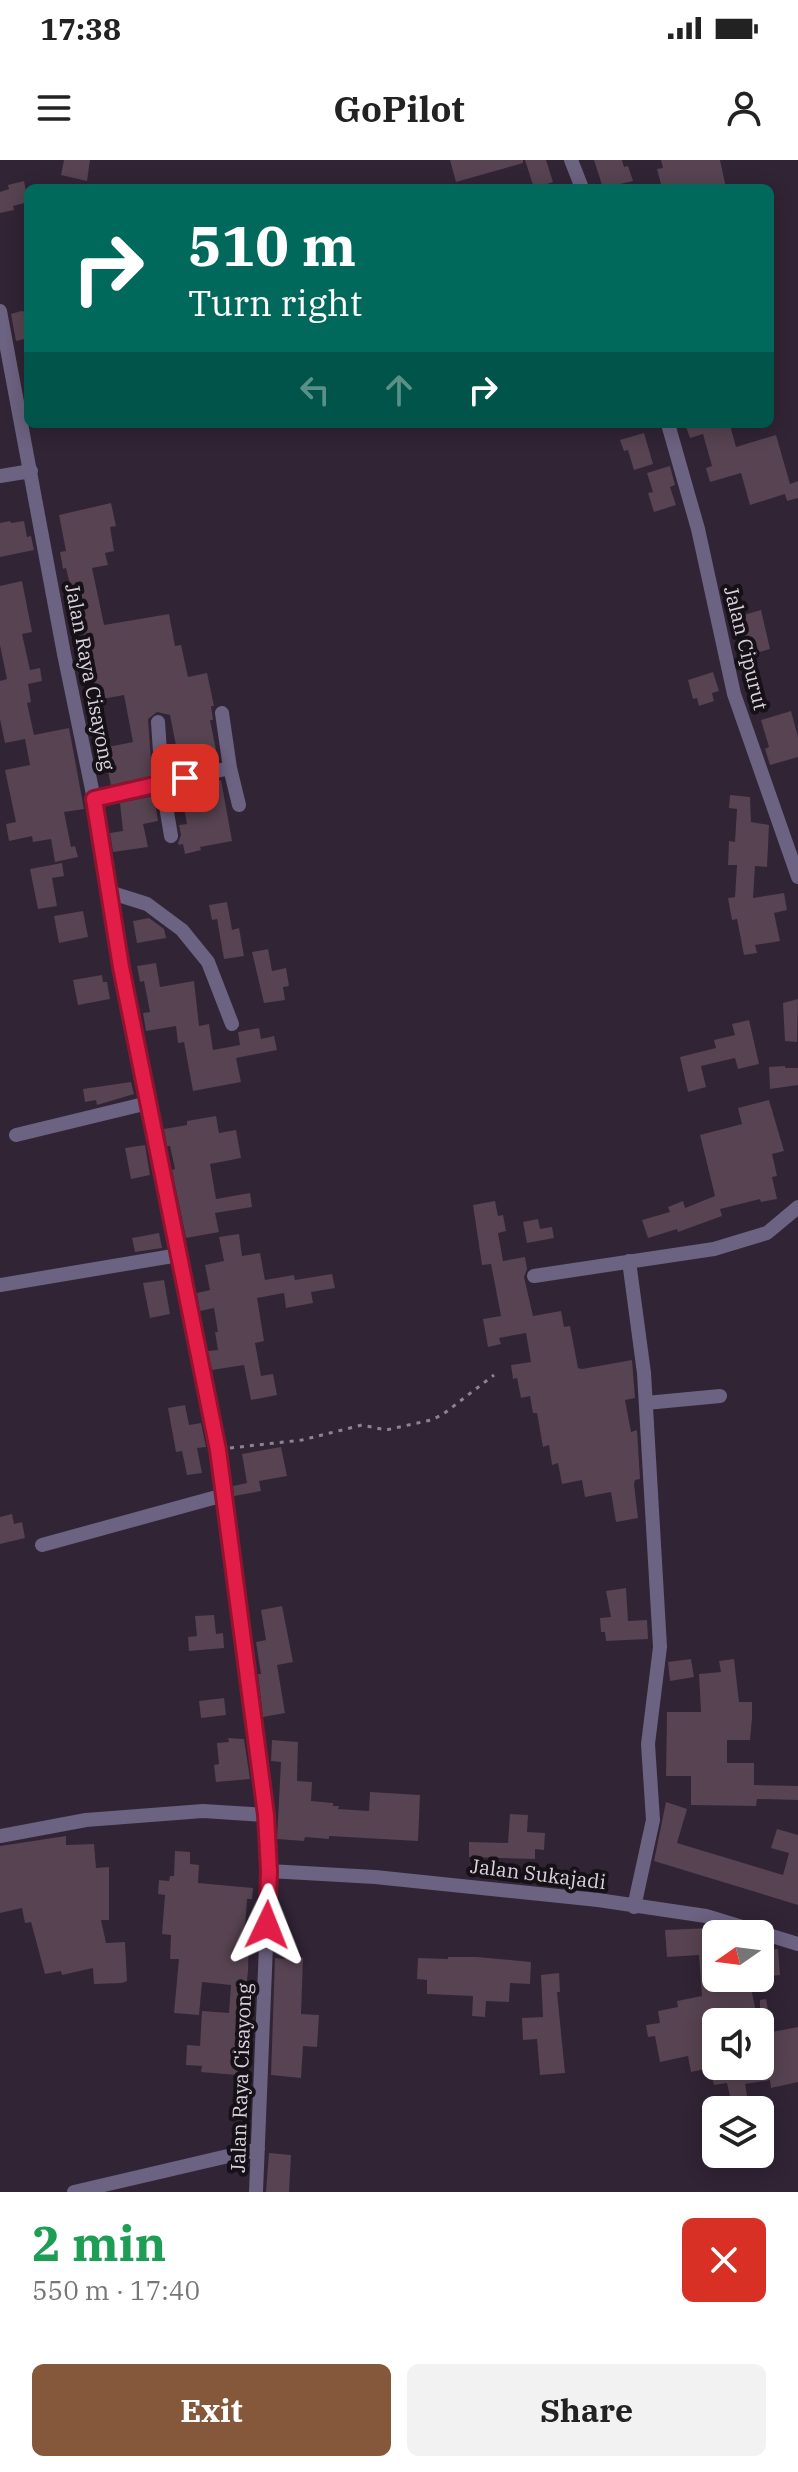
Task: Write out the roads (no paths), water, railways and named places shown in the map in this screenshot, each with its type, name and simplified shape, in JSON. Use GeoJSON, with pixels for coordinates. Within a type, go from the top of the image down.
{"type":"FeatureCollection","features":[{"type":"Feature","properties":{"kind":"street"},"geometry":{"type":"LineString","coordinates":[[571,160],[580,184]]}},
{"type":"Feature","properties":{"kind":"street","name":"Jalan Raya Cisayong"},"geometry":{"type":"LineString","coordinates":[[0,311],[94,799],[148,1103],[218,1450],[266,1815],[269,1871],[256,2192]]}},
{"type":"Feature","properties":{"kind":"street","name":"Jalan Cipurut"},"geometry":{"type":"LineString","coordinates":[[669,428],[698,529],[734,694],[798,877]]}},
{"type":"Feature","properties":{"kind":"street"},"geometry":{"type":"LineString","coordinates":[[0,476],[31,471]]}},
{"type":"Feature","properties":{"kind":"street"},"geometry":{"type":"LineString","coordinates":[[222,713],[239,805]]}},
{"type":"Feature","properties":{"kind":"street"},"geometry":{"type":"LineString","coordinates":[[158,722],[162,782],[171,836]]}},
{"type":"Feature","properties":{"kind":"street"},"geometry":{"type":"LineString","coordinates":[[94,799],[230,768]]}},
{"type":"Feature","properties":{"kind":"street"},"geometry":{"type":"LineString","coordinates":[[109,892],[147,904],[182,930],[208,962],[232,1024]]}},
{"type":"Feature","properties":{"kind":"street"},"geometry":{"type":"LineString","coordinates":[[16,1135],[148,1103]]}},
{"type":"Feature","properties":{"kind":"street"},"geometry":{"type":"LineString","coordinates":[[534,1276],[714,1249],[767,1233],[798,1207]]}},
{"type":"Feature","properties":{"kind":"street"},"geometry":{"type":"LineString","coordinates":[[0,1285],[179,1255]]}},
{"type":"Feature","properties":{"kind":"street"},"geometry":{"type":"LineString","coordinates":[[629,1261],[646,1403],[660,1647],[648,1744],[653,1820],[634,1907]]}},
{"type":"Feature","properties":{"kind":"street"},"geometry":{"type":"LineString","coordinates":[[646,1403],[720,1396]]}},
{"type":"Feature","properties":{"kind":"street"},"geometry":{"type":"LineString","coordinates":[[42,1545],[224,1495]]}},
{"type":"Feature","properties":{"kind":"street"},"geometry":{"type":"LineString","coordinates":[[0,1836],[86,1820],[203,1811],[266,1815]]}},
{"type":"Feature","properties":{"kind":"street","name":"Jalan Sukajadi"},"geometry":{"type":"LineString","coordinates":[[269,1871],[483,1887],[706,1916],[798,1944]]}},
{"type":"Feature","properties":{"kind":"street"},"geometry":{"type":"LineString","coordinates":[[74,2192],[258,2149]]}}]}
